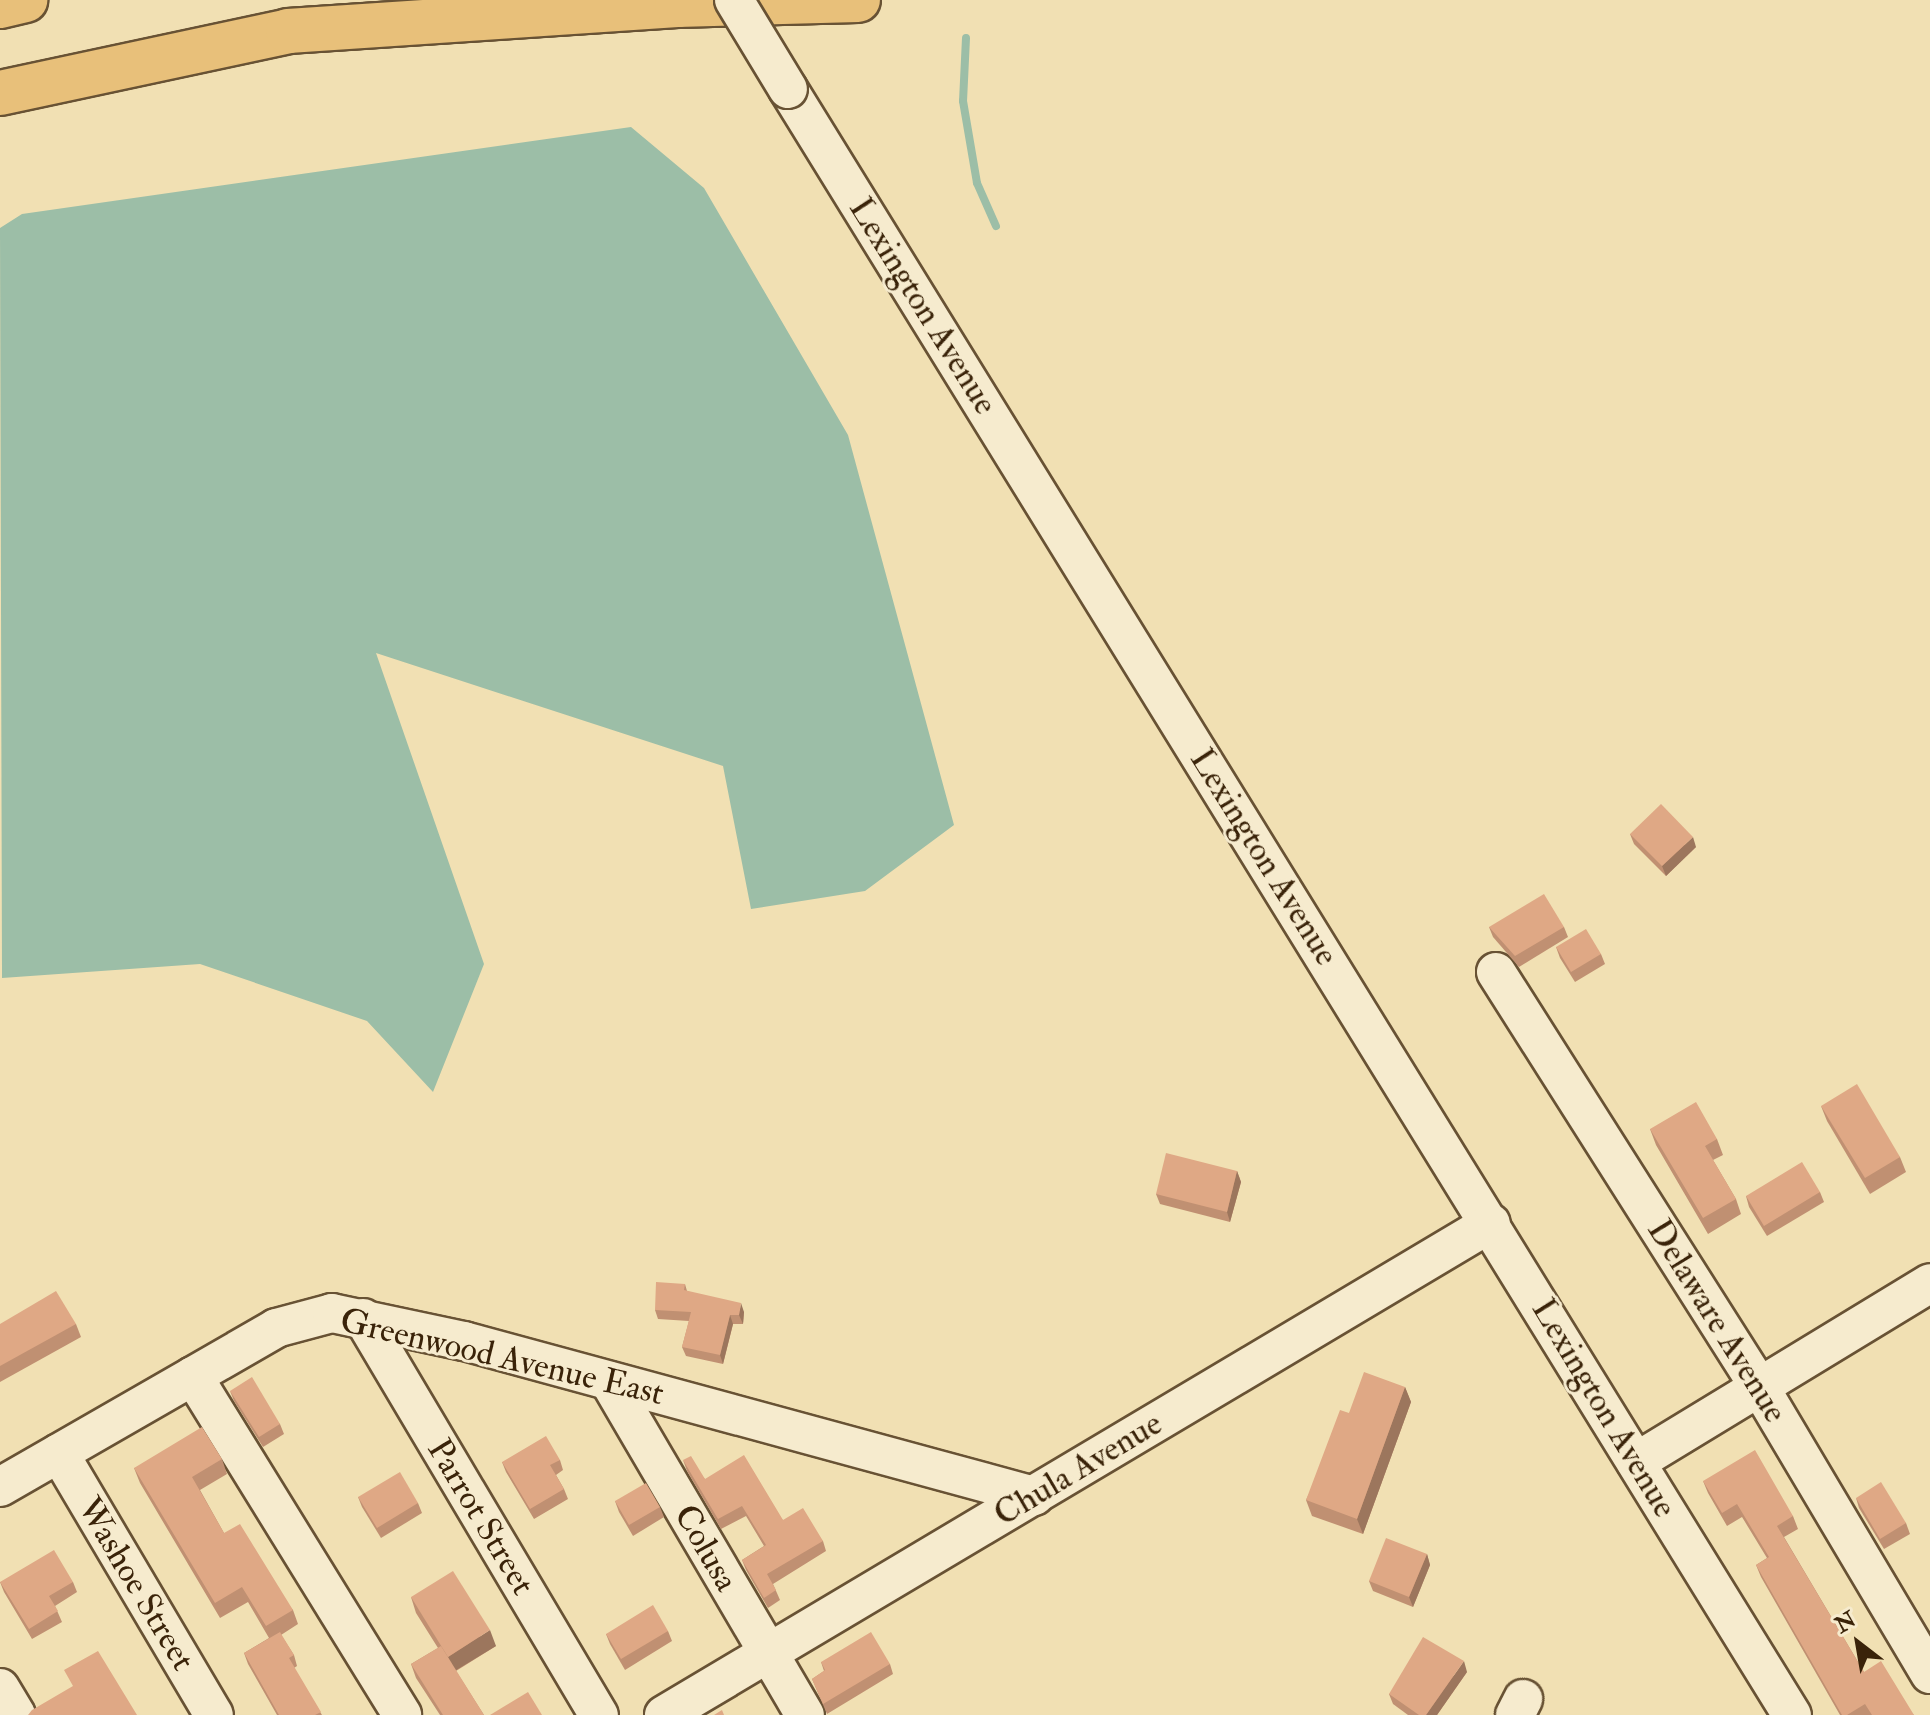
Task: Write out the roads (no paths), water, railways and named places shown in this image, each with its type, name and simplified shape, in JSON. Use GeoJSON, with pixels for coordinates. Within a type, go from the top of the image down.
{"type":"FeatureCollection","features":[{"type":"Feature","properties":{"kind":"highway"},"geometry":{"type":"LineString","coordinates":[[0,6],[25,0]]}},
{"type":"Feature","properties":{"kind":"highway"},"geometry":{"type":"LineString","coordinates":[[0,93],[288,31],[677,5],[858,0]]}},
{"type":"Feature","properties":{"kind":"street","name":"Lexington Avenue"},"geometry":{"type":"LineString","coordinates":[[734,0],[1792,1715]]}},
{"type":"Feature","properties":{"kind":"street","name":"Delaware Avenue"},"geometry":{"type":"LineString","coordinates":[[1496,972],[1759,1386],[1930,1674]]}},
{"type":"Feature","properties":{"kind":"street","name":"Chula Avenue"},"geometry":{"type":"LineString","coordinates":[[664,1715],[766,1651],[1034,1496],[1491,1223]]}},
{"type":"Feature","properties":{"kind":"street"},"geometry":{"type":"LineString","coordinates":[[1636,1462],[1930,1283]]}},
{"type":"Feature","properties":{"kind":"street","name":"Greenwood Avenue East"},"geometry":{"type":"LineString","coordinates":[[0,1487],[276,1328],[332,1313],[363,1318],[609,1381],[1034,1496]]}},
{"type":"Feature","properties":{"kind":"street","name":"Parrot Street"},"geometry":{"type":"LineString","coordinates":[[363,1318],[599,1715]]}},
{"type":"Feature","properties":{"kind":"street"},"geometry":{"type":"LineString","coordinates":[[193,1376],[402,1715]]}},
{"type":"Feature","properties":{"kind":"street","name":"Colusa"},"geometry":{"type":"LineString","coordinates":[[609,1381],[805,1715]]}},
{"type":"Feature","properties":{"kind":"street","name":"Washoe Street"},"geometry":{"type":"LineString","coordinates":[[59,1453],[214,1715]]}},
{"type":"Feature","properties":{"kind":"street"},"geometry":{"type":"LineString","coordinates":[[0,1688],[16,1715]]}},
{"type":"Feature","properties":{"kind":"waterway"},"geometry":{"type":"LineString","coordinates":[[966,38],[963,101],[977,183],[996,226]]}}]}
